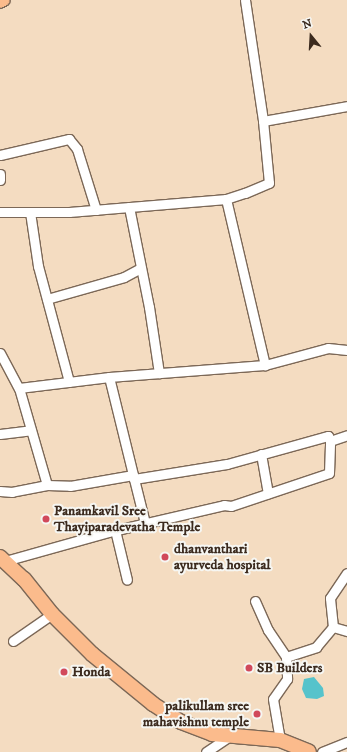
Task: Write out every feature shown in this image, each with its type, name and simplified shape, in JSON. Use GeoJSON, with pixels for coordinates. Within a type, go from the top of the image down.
{"type":"FeatureCollection","features":[{"type":"Feature","properties":{"kind":"highway"},"geometry":{"type":"LineString","coordinates":[[3,559],[24,579],[52,614],[92,654],[153,704],[195,729],[212,734],[280,740],[309,752]]}},
{"type":"Feature","properties":{"kind":"main road"},"geometry":{"type":"LineString","coordinates":[[0,2],[4,0]]}},
{"type":"Feature","properties":{"kind":"street"},"geometry":{"type":"LineString","coordinates":[[0,212],[96,210],[226,199],[269,183],[263,121],[245,0]]}},
{"type":"Feature","properties":{"kind":"street"},"geometry":{"type":"LineString","coordinates":[[263,121],[347,106]]}},
{"type":"Feature","properties":{"kind":"street"},"geometry":{"type":"LineString","coordinates":[[0,155],[69,139],[77,149],[96,210]]}},
{"type":"Feature","properties":{"kind":"street"},"geometry":{"type":"LineString","coordinates":[[0,174],[0,180]]}},
{"type":"Feature","properties":{"kind":"street"},"geometry":{"type":"LineString","coordinates":[[226,199],[265,365]]}},
{"type":"Feature","properties":{"kind":"street"},"geometry":{"type":"LineString","coordinates":[[129,207],[149,307],[158,374]]}},
{"type":"Feature","properties":{"kind":"street"},"geometry":{"type":"LineString","coordinates":[[30,212],[38,266],[70,382]]}},
{"type":"Feature","properties":{"kind":"street"},"geometry":{"type":"LineString","coordinates":[[47,298],[124,277],[141,268]]}},
{"type":"Feature","properties":{"kind":"street"},"geometry":{"type":"LineString","coordinates":[[19,388],[108,377],[265,365],[328,348],[347,350]]}},
{"type":"Feature","properties":{"kind":"street"},"geometry":{"type":"LineString","coordinates":[[0,353],[19,388],[47,485]]}},
{"type":"Feature","properties":{"kind":"street"},"geometry":{"type":"LineString","coordinates":[[108,377],[145,523]]}},
{"type":"Feature","properties":{"kind":"street"},"geometry":{"type":"LineString","coordinates":[[0,434],[31,430]]}},
{"type":"Feature","properties":{"kind":"street"},"geometry":{"type":"LineString","coordinates":[[330,442],[347,435]]}},
{"type":"Feature","properties":{"kind":"street"},"geometry":{"type":"LineString","coordinates":[[0,491],[12,492],[47,485],[70,486],[227,464],[328,436],[330,442],[329,473],[231,506],[224,505],[145,523],[3,559]]}},
{"type":"Feature","properties":{"kind":"street"},"geometry":{"type":"LineString","coordinates":[[261,454],[268,493]]}},
{"type":"Feature","properties":{"kind":"street"},"geometry":{"type":"LineString","coordinates":[[115,530],[127,580]]}},
{"type":"Feature","properties":{"kind":"street"},"geometry":{"type":"LineString","coordinates":[[286,657],[316,647],[333,627],[330,598],[347,573]]}},
{"type":"Feature","properties":{"kind":"street"},"geometry":{"type":"LineString","coordinates":[[256,601],[268,630],[286,657],[287,679],[273,698],[280,740]]}},
{"type":"Feature","properties":{"kind":"street"},"geometry":{"type":"LineString","coordinates":[[13,641],[52,614]]}},
{"type":"Feature","properties":{"kind":"street"},"geometry":{"type":"LineString","coordinates":[[333,627],[347,631]]}},
{"type":"Feature","properties":{"kind":"street"},"geometry":{"type":"LineString","coordinates":[[209,752],[231,735]]}},
{"type":"Feature","properties":{"kind":"street"},"geometry":{"type":"LineString","coordinates":[[322,752],[347,742]]}},
{"type":"Feature","properties":{"kind":"water"},"geometry":{"type":"Polygon","coordinates":[[[314,677],[323,688],[324,696],[317,699],[306,698],[302,689],[304,679],[314,677]]]}},
{"type":"Feature","properties":{"kind":"place","name":"Panamkavil Sree Thayiparadevatha Temple"},"geometry":{"type":"Point","coordinates":[46,519]}},
{"type":"Feature","properties":{"kind":"place","name":"dhanvanthari ayurveda hospital"},"geometry":{"type":"Point","coordinates":[165,557]}},
{"type":"Feature","properties":{"kind":"place","name":"SB Builders"},"geometry":{"type":"Point","coordinates":[249,668]}},
{"type":"Feature","properties":{"kind":"place","name":"Honda"},"geometry":{"type":"Point","coordinates":[64,672]}},
{"type":"Feature","properties":{"kind":"place","name":"palikullam sree mahavishnu temple"},"geometry":{"type":"Point","coordinates":[257,714]}}]}
